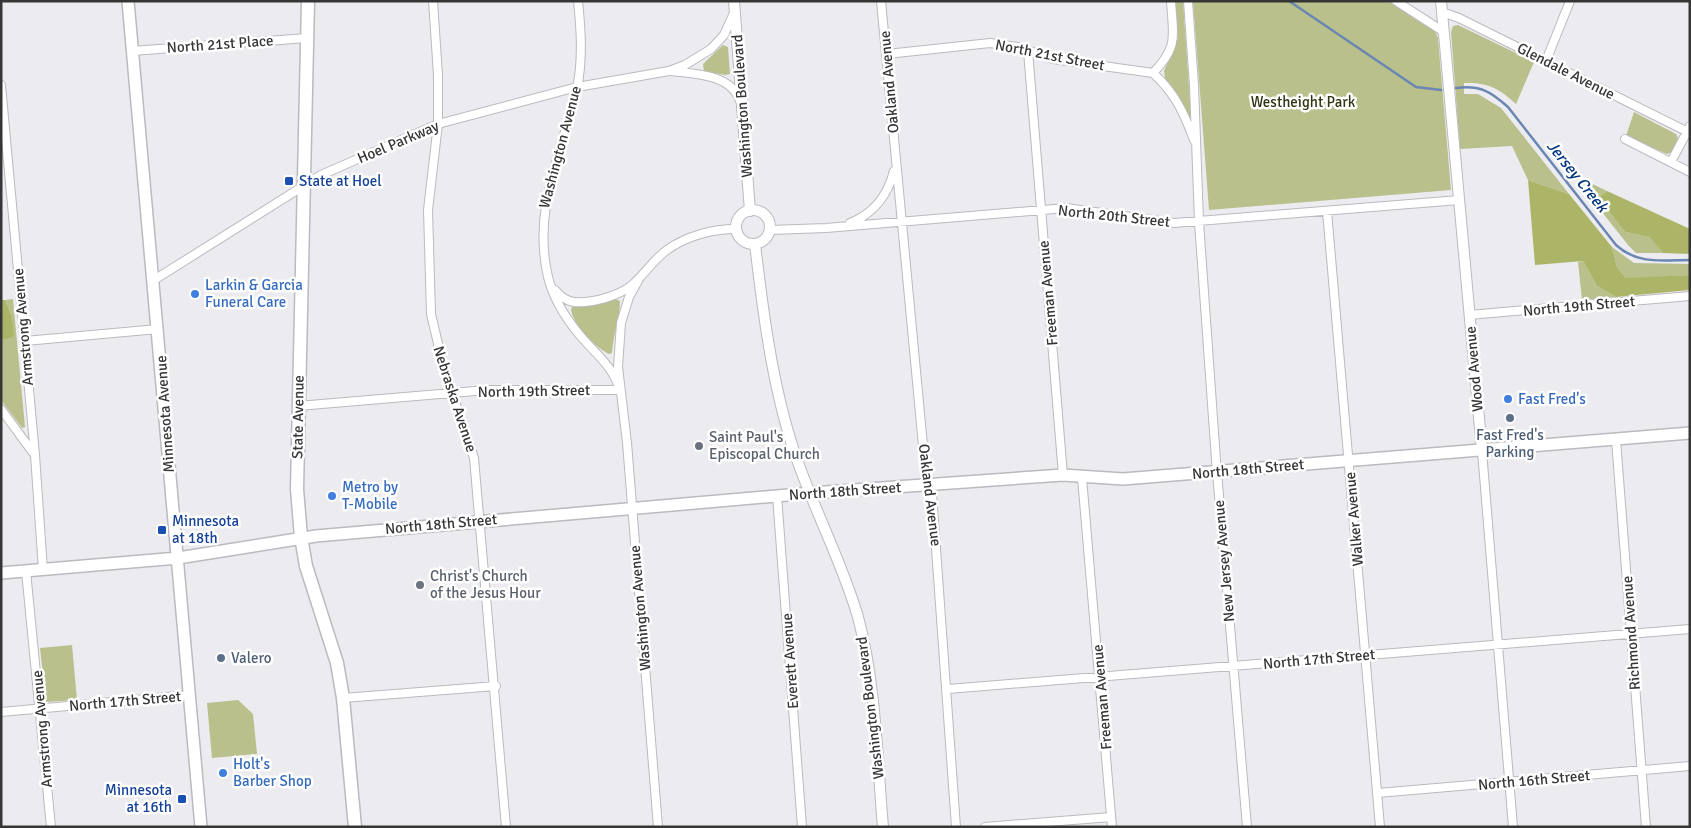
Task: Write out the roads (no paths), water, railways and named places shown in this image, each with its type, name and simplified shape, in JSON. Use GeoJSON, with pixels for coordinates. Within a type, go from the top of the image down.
{"type":"FeatureCollection","features":[{"type":"Feature","properties":{"kind":"main road","name":"Minnesota Avenue"},"geometry":{"type":"LineString","coordinates":[[128,1],[154,280],[200,827]]}},
{"type":"Feature","properties":{"kind":"main road","name":"State Avenue"},"geometry":{"type":"LineString","coordinates":[[308,1],[296,489],[306,566],[337,663],[343,698],[356,827]]}},
{"type":"Feature","properties":{"kind":"main road","name":"North 18th Street"},"geometry":{"type":"LineString","coordinates":[[1,573],[178,558],[301,537],[811,493],[1063,475],[1082,478],[1123,479],[1690,433]]}},
{"type":"Feature","properties":{"kind":"street","name":"Nebraska Avenue"},"geometry":{"type":"LineString","coordinates":[[433,1],[438,75],[438,124],[428,210],[431,314],[436,340],[474,458],[496,686],[506,827]]}},
{"type":"Feature","properties":{"kind":"street","name":"Washington Avenue"},"geometry":{"type":"LineString","coordinates":[[578,1],[581,57],[577,87],[543,215],[542,242],[548,277],[555,296],[570,321],[610,368],[620,390]]}},
{"type":"Feature","properties":{"kind":"street","name":"Washington Boulevard"},"geometry":{"type":"LineString","coordinates":[[734,1],[744,112],[750,211]]}},
{"type":"Feature","properties":{"kind":"street","name":"Oakland Avenue"},"geometry":{"type":"LineString","coordinates":[[881,1],[926,477],[932,492],[948,689],[956,827]]}},
{"type":"Feature","properties":{"kind":"street"},"geometry":{"type":"LineString","coordinates":[[1153,73],[1171,51],[1174,42],[1171,1]]}},
{"type":"Feature","properties":{"kind":"street","name":"New Jersey Avenue"},"geometry":{"type":"LineString","coordinates":[[1188,1],[1199,222],[1232,666],[1247,827]]}},
{"type":"Feature","properties":{"kind":"street"},"geometry":{"type":"LineString","coordinates":[[1396,1],[1444,32]]}},
{"type":"Feature","properties":{"kind":"street","name":"Wood Avenue"},"geometry":{"type":"LineString","coordinates":[[1441,1],[1482,451],[1513,827]]}},
{"type":"Feature","properties":{"kind":"street"},"geometry":{"type":"LineString","coordinates":[[1546,61],[1570,1]]}},
{"type":"Feature","properties":{"kind":"street","name":"Hoel Parkway"},"geometry":{"type":"LineString","coordinates":[[154,280],[321,175],[438,124],[577,87],[669,71],[699,58],[711,49],[724,35],[735,12]]}},
{"type":"Feature","properties":{"kind":"street","name":"Glendale Avenue"},"geometry":{"type":"LineString","coordinates":[[1442,12],[1459,18],[1689,130]]}},
{"type":"Feature","properties":{"kind":"street","name":"North 21st Place"},"geometry":{"type":"LineString","coordinates":[[132,51],[307,38]]}},
{"type":"Feature","properties":{"kind":"street","name":"North 21st Street"},"geometry":{"type":"LineString","coordinates":[[887,54],[990,43],[1028,51],[1053,59],[1153,73]]}},
{"type":"Feature","properties":{"kind":"street","name":"Freeman Avenue"},"geometry":{"type":"LineString","coordinates":[[1028,51],[1063,475]]}},
{"type":"Feature","properties":{"kind":"street","name":"Hoel Parkway"},"geometry":{"type":"LineString","coordinates":[[669,71],[705,76],[729,84],[740,98],[744,112]]}},
{"type":"Feature","properties":{"kind":"street","name":"New Jersey Avenue"},"geometry":{"type":"LineString","coordinates":[[1153,73],[1166,85],[1181,105],[1196,146]]}},
{"type":"Feature","properties":{"kind":"street","name":"Armstrong Avenue"},"geometry":{"type":"LineString","coordinates":[[1,85],[35,455],[43,570]]}},
{"type":"Feature","properties":{"kind":"street"},"geometry":{"type":"LineString","coordinates":[[1671,162],[1689,130]]}},
{"type":"Feature","properties":{"kind":"street"},"geometry":{"type":"LineString","coordinates":[[1625,139],[1690,172]]}},
{"type":"Feature","properties":{"kind":"street","name":"Oakland Avenue"},"geometry":{"type":"LineString","coordinates":[[826,228],[864,218],[885,196],[894,174],[895,163]]}},
{"type":"Feature","properties":{"kind":"street","name":"North 20th Street"},"geometry":{"type":"LineString","coordinates":[[770,230],[826,228],[1066,208],[1174,223],[1199,222],[1459,200]]}},
{"type":"Feature","properties":{"kind":"street"},"geometry":{"type":"LineString","coordinates":[[750,211],[765,215],[768,219],[770,230],[765,240],[755,244],[742,240],[736,229],[738,219],[750,211]]}},
{"type":"Feature","properties":{"kind":"street","name":"Walker Avenue"},"geometry":{"type":"LineString","coordinates":[[1327,211],[1380,827]]}},
{"type":"Feature","properties":{"kind":"street"},"geometry":{"type":"LineString","coordinates":[[548,277],[560,296],[574,302],[602,298],[630,287],[667,250],[714,231],[736,229]]}},
{"type":"Feature","properties":{"kind":"street","name":"Washington Boulevard"},"geometry":{"type":"LineString","coordinates":[[755,244],[773,365],[793,447],[844,574],[865,650],[883,827]]}},
{"type":"Feature","properties":{"kind":"street","name":"Washington Avenue"},"geometry":{"type":"LineString","coordinates":[[639,278],[629,297],[621,323],[618,356],[658,827]]}},
{"type":"Feature","properties":{"kind":"street","name":"North 19th Street"},"geometry":{"type":"LineString","coordinates":[[1469,315],[1690,296]]}},
{"type":"Feature","properties":{"kind":"street"},"geometry":{"type":"LineString","coordinates":[[25,341],[158,329]]}},
{"type":"Feature","properties":{"kind":"street","name":"North 19th Street"},"geometry":{"type":"LineString","coordinates":[[298,406],[532,389],[620,390]]}},
{"type":"Feature","properties":{"kind":"street"},"geometry":{"type":"LineString","coordinates":[[1,409],[35,455]]}},
{"type":"Feature","properties":{"kind":"street","name":"Richmond Avenue"},"geometry":{"type":"LineString","coordinates":[[1616,440],[1646,827]]}},
{"type":"Feature","properties":{"kind":"street","name":"Freeman Avenue"},"geometry":{"type":"LineString","coordinates":[[1082,478],[1101,677],[1112,827]]}},
{"type":"Feature","properties":{"kind":"street","name":"Everett Avenue"},"geometry":{"type":"LineString","coordinates":[[777,496],[802,827]]}},
{"type":"Feature","properties":{"kind":"street","name":"Armstrong Avenue"},"geometry":{"type":"LineString","coordinates":[[26,571],[51,827]]}},
{"type":"Feature","properties":{"kind":"street","name":"North 17th Street"},"geometry":{"type":"LineString","coordinates":[[948,689],[1690,629]]}},
{"type":"Feature","properties":{"kind":"street"},"geometry":{"type":"LineString","coordinates":[[343,698],[496,686]]}},
{"type":"Feature","properties":{"kind":"street","name":"North 17th Street"},"geometry":{"type":"LineString","coordinates":[[1,712],[190,696]]}},
{"type":"Feature","properties":{"kind":"street","name":"North 16th Street"},"geometry":{"type":"LineString","coordinates":[[1378,793],[1690,766]]}},
{"type":"Feature","properties":{"kind":"street"},"geometry":{"type":"LineString","coordinates":[[985,827],[1112,817]]}},
{"type":"Feature","properties":{"kind":"waterway","name":"Jersey Creek"},"geometry":{"type":"LineString","coordinates":[[1289,1],[1416,87],[1441,90]]}},
{"type":"Feature","properties":{"kind":"waterway","name":"Jersey Creek"},"geometry":{"type":"LineString","coordinates":[[1456,88],[1472,87],[1484,90],[1508,107],[1616,245],[1624,251],[1642,259],[1660,261],[1690,260]]}},
{"type":"Feature","properties":{"kind":"place","name":"State at Hoel"},"geometry":{"type":"Point","coordinates":[289,181]}},
{"type":"Feature","properties":{"kind":"place","name":"Larkin & Garcia Funeral Care"},"geometry":{"type":"Point","coordinates":[195,294]}},
{"type":"Feature","properties":{"kind":"place","name":"Fast Fred's"},"geometry":{"type":"Point","coordinates":[1508,399]}},
{"type":"Feature","properties":{"kind":"place","name":"Fast Fred's Parking"},"geometry":{"type":"Point","coordinates":[1510,418]}},
{"type":"Feature","properties":{"kind":"place","name":"Saint Paul's Episcopal Church"},"geometry":{"type":"Point","coordinates":[699,446]}},
{"type":"Feature","properties":{"kind":"place","name":"Metro by T-Mobile"},"geometry":{"type":"Point","coordinates":[332,496]}},
{"type":"Feature","properties":{"kind":"place","name":"Minnesota at 18th"},"geometry":{"type":"Point","coordinates":[162,530]}},
{"type":"Feature","properties":{"kind":"place","name":"Christ's Church of the Jesus Hour"},"geometry":{"type":"Point","coordinates":[420,585]}},
{"type":"Feature","properties":{"kind":"place","name":"Valero"},"geometry":{"type":"Point","coordinates":[221,658]}},
{"type":"Feature","properties":{"kind":"place","name":"Holt's Barber Shop"},"geometry":{"type":"Point","coordinates":[223,773]}},
{"type":"Feature","properties":{"kind":"place","name":"Minnesota at 16th"},"geometry":{"type":"Point","coordinates":[182,799]}},
{"type":"Feature","properties":{"kind":"park label","name":"Westheight Park"},"geometry":{"type":"Point","coordinates":[1303,102]}}]}
